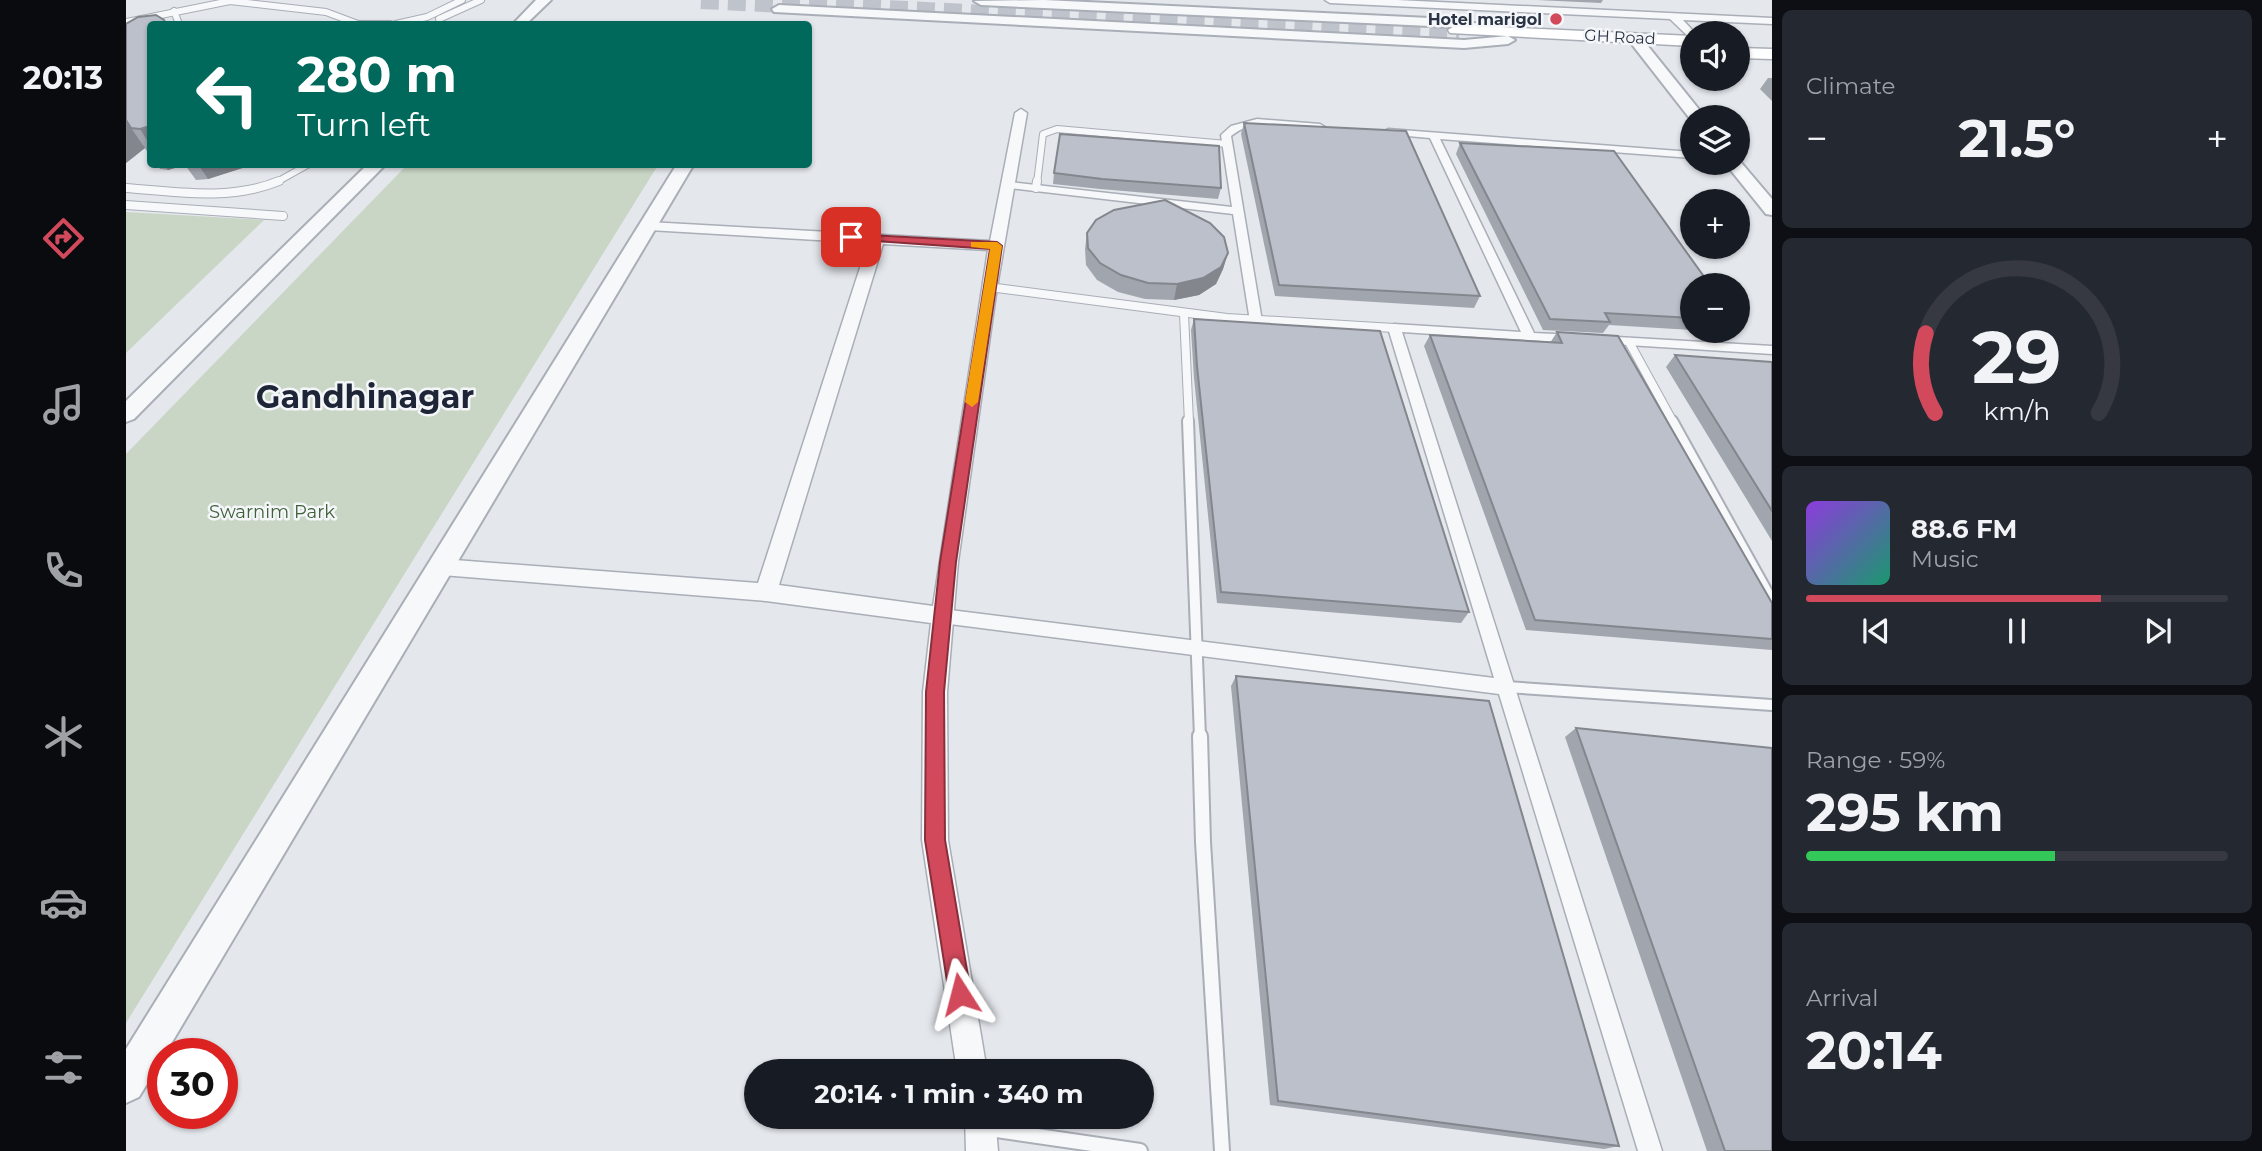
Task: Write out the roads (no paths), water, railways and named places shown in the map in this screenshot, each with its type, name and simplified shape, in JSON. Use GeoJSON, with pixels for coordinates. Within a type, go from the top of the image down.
{"type":"FeatureCollection","features":[{"type":"Feature","properties":{"kind":"main road","name":"GH Road"},"geometry":{"type":"LineString","coordinates":[[1457,34],[1639,43],[1680,49]]}},
{"type":"Feature","properties":{"kind":"main road","name":"GH Road"},"geometry":{"type":"LineString","coordinates":[[1639,43],[1680,40]]}},
{"type":"Feature","properties":{"kind":"main road"},"geometry":{"type":"LineString","coordinates":[[1750,44],[1772,45]]}},
{"type":"Feature","properties":{"kind":"main road"},"geometry":{"type":"LineString","coordinates":[[1750,53],[1772,54]]}},
{"type":"Feature","properties":{"kind":"street"},"geometry":{"type":"LineString","coordinates":[[522,21],[544,0]]}},
{"type":"Feature","properties":{"kind":"street"},"geometry":{"type":"LineString","coordinates":[[963,0],[1451,23],[1507,36]]}},
{"type":"Feature","properties":{"kind":"street"},"geometry":{"type":"LineString","coordinates":[[1331,0],[1772,21]]}},
{"type":"Feature","properties":{"kind":"street"},"geometry":{"type":"LineString","coordinates":[[1643,0],[1657,16]]}},
{"type":"Feature","properties":{"kind":"street"},"geometry":{"type":"LineString","coordinates":[[772,21],[782,4],[1464,44],[1507,36]]}},
{"type":"Feature","properties":{"kind":"street"},"geometry":{"type":"LineString","coordinates":[[1674,17],[1680,24]]}},
{"type":"Feature","properties":{"kind":"street"},"geometry":{"type":"LineString","coordinates":[[1639,43],[1688,105]]}},
{"type":"Feature","properties":{"kind":"street"},"geometry":{"type":"LineString","coordinates":[[970,1059],[935,840],[935,692],[942,615],[989,287],[1010,185],[1021,113]]}},
{"type":"Feature","properties":{"kind":"street"},"geometry":{"type":"LineString","coordinates":[[1256,321],[1236,211],[1226,135],[1232,128],[1254,122],[1337,129]]}},
{"type":"Feature","properties":{"kind":"street"},"geometry":{"type":"LineString","coordinates":[[1379,132],[1680,154]]}},
{"type":"Feature","properties":{"kind":"street"},"geometry":{"type":"LineString","coordinates":[[1434,136],[1529,336]]}},
{"type":"Feature","properties":{"kind":"street"},"geometry":{"type":"LineString","coordinates":[[126,414],[374,168]]}},
{"type":"Feature","properties":{"kind":"street"},"geometry":{"type":"LineString","coordinates":[[126,1084],[684,168]]}},
{"type":"Feature","properties":{"kind":"street"},"geometry":{"type":"LineString","coordinates":[[1743,175],[1772,210]]}},
{"type":"Feature","properties":{"kind":"street"},"geometry":{"type":"LineString","coordinates":[[1010,185],[1236,211]]}},
{"type":"Feature","properties":{"kind":"street"},"geometry":{"type":"LineString","coordinates":[[649,226],[997,246]]}},
{"type":"Feature","properties":{"kind":"street"},"geometry":{"type":"LineString","coordinates":[[766,592],[877,238]]}},
{"type":"Feature","properties":{"kind":"street"},"geometry":{"type":"LineString","coordinates":[[1650,1151],[1394,328],[1772,350]]}},
{"type":"Feature","properties":{"kind":"street"},"geometry":{"type":"LineString","coordinates":[[442,567],[766,592],[1506,687]]}},
{"type":"Feature","properties":{"kind":"lane"},"geometry":{"type":"LineString","coordinates":[[409,21],[427,17],[463,0]]}},
{"type":"Feature","properties":{"kind":"lane"},"geometry":{"type":"LineString","coordinates":[[428,21],[453,14],[481,0]]}},
{"type":"Feature","properties":{"kind":"lane"},"geometry":{"type":"LineString","coordinates":[[126,22],[230,1],[326,12],[349,21]]}},
{"type":"Feature","properties":{"kind":"lane"},"geometry":{"type":"LineString","coordinates":[[174,11],[178,21]]}},
{"type":"Feature","properties":{"kind":"lane"},"geometry":{"type":"LineString","coordinates":[[1037,188],[1043,134],[1057,129],[1227,144]]}},
{"type":"Feature","properties":{"kind":"lane"},"geometry":{"type":"LineString","coordinates":[[126,188],[220,195],[286,180],[303,168]]}},
{"type":"Feature","properties":{"kind":"lane"},"geometry":{"type":"LineString","coordinates":[[126,205],[282,216]]}},
{"type":"Feature","properties":{"kind":"lane"},"geometry":{"type":"LineString","coordinates":[[989,287],[1184,314],[1256,321],[1394,328]]}},
{"type":"Feature","properties":{"kind":"lane"},"geometry":{"type":"LineString","coordinates":[[1184,314],[1203,842],[1222,1151]]}},
{"type":"Feature","properties":{"kind":"lane"},"geometry":{"type":"LineString","coordinates":[[1629,342],[1772,601]]}},
{"type":"Feature","properties":{"kind":"lane"},"geometry":{"type":"LineString","coordinates":[[1506,687],[1772,705]]}},
{"type":"Feature","properties":{"kind":"lane"},"geometry":{"type":"LineString","coordinates":[[981,1132],[1140,1151]]}},
{"type":"Feature","properties":{"kind":"tunnel"},"geometry":{"type":"LineString","coordinates":[[701,0],[1459,37]]}},
{"type":"Feature","properties":{"kind":"place","name":"Hotel marigol"},"geometry":{"type":"Point","coordinates":[1556,19]}},
{"type":"Feature","properties":{"kind":"district","name":"Gandhinagar"},"geometry":{"type":"Point","coordinates":[365,396]}},
{"type":"Feature","properties":{"kind":"park label","name":"Swarnim Park"},"geometry":{"type":"Point","coordinates":[272,512]}}]}
